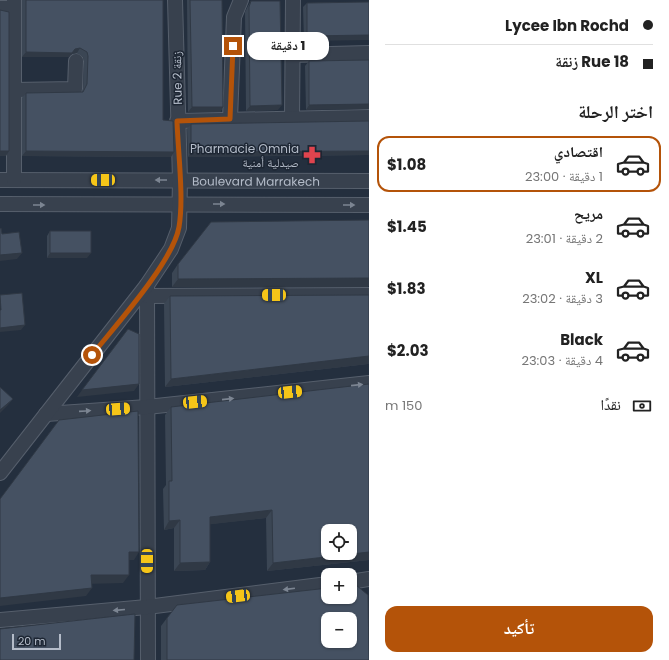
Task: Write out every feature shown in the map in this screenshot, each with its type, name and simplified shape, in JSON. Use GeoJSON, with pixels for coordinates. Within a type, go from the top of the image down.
{"type":"FeatureCollection","features":[{"type":"Feature","properties":{"kind":"street","name":"Rue 2 زنقة"},"geometry":{"type":"LineString","coordinates":[[0,473],[46,414],[147,291],[171,249],[179,228],[180,180],[177,121],[176,0]]}},
{"type":"Feature","properties":{"kind":"street"},"geometry":{"type":"LineString","coordinates":[[230,119],[234,17],[241,0]]}},
{"type":"Feature","properties":{"kind":"street"},"geometry":{"type":"LineString","coordinates":[[292,0],[292,118]]}},
{"type":"Feature","properties":{"kind":"street"},"geometry":{"type":"LineString","coordinates":[[0,8],[14,4],[14,180]]}},
{"type":"Feature","properties":{"kind":"street"},"geometry":{"type":"LineString","coordinates":[[291,55],[369,53]]}},
{"type":"Feature","properties":{"kind":"street"},"geometry":{"type":"LineString","coordinates":[[13,90],[75,89],[76,62]]}},
{"type":"Feature","properties":{"kind":"street"},"geometry":{"type":"LineString","coordinates":[[177,121],[369,117]]}},
{"type":"Feature","properties":{"kind":"street","name":"Boulevard Marrakech"},"geometry":{"type":"LineString","coordinates":[[0,180],[369,181]]}},
{"type":"Feature","properties":{"kind":"street","name":"Boulevard Marrakech"},"geometry":{"type":"LineString","coordinates":[[0,204],[369,205]]}},
{"type":"Feature","properties":{"kind":"street"},"geometry":{"type":"LineString","coordinates":[[148,660],[147,291],[369,295]]}},
{"type":"Feature","properties":{"kind":"street"},"geometry":{"type":"LineString","coordinates":[[46,414],[147,407],[369,384]]}},
{"type":"Feature","properties":{"kind":"street"},"geometry":{"type":"LineString","coordinates":[[357,581],[369,579]]}},
{"type":"Feature","properties":{"kind":"street"},"geometry":{"type":"LineString","coordinates":[[0,620],[147,607],[321,585]]}},
{"type":"Feature","properties":{"kind":"building"},"geometry":{"type":"Polygon","coordinates":[[[26,0],[163,0],[163,120],[173,121],[174,152],[26,151],[26,93],[83,92],[87,84],[88,56],[87,52],[80,48],[75,49],[72,53],[26,52],[26,0]]]}},
{"type":"Feature","properties":{"kind":"building"},"geometry":{"type":"Polygon","coordinates":[[[190,0],[222,0],[223,107],[192,107],[190,0]]]}},
{"type":"Feature","properties":{"kind":"building"},"geometry":{"type":"Polygon","coordinates":[[[251,1],[280,1],[282,105],[250,106],[249,7],[251,1]]]}},
{"type":"Feature","properties":{"kind":"building"},"geometry":{"type":"Polygon","coordinates":[[[369,2],[369,35],[307,36],[307,3],[369,2]]]}},
{"type":"Feature","properties":{"kind":"building"},"geometry":{"type":"Polygon","coordinates":[[[0,10],[9,12],[9,151],[0,151],[0,10]]]}},
{"type":"Feature","properties":{"kind":"building"},"geometry":{"type":"Polygon","coordinates":[[[369,60],[369,104],[309,105],[309,61],[369,60]]]}},
{"type":"Feature","properties":{"kind":"building"},"geometry":{"type":"Polygon","coordinates":[[[369,121],[369,151],[191,152],[191,124],[369,121]]]}},
{"type":"Feature","properties":{"kind":"building"},"geometry":{"type":"Polygon","coordinates":[[[369,220],[369,278],[178,279],[178,264],[211,222],[369,220]]]}},
{"type":"Feature","properties":{"kind":"building"},"geometry":{"type":"Polygon","coordinates":[[[1,228],[2,234],[19,232],[22,253],[0,255],[1,228]]]}},
{"type":"Feature","properties":{"kind":"building"},"geometry":{"type":"Polygon","coordinates":[[[50,231],[91,231],[91,253],[50,253],[50,231]]]}},
{"type":"Feature","properties":{"kind":"building"},"geometry":{"type":"Polygon","coordinates":[[[22,293],[25,325],[0,328],[0,295],[22,293]]]}},
{"type":"Feature","properties":{"kind":"building"},"geometry":{"type":"Polygon","coordinates":[[[369,295],[369,356],[171,379],[170,296],[369,295]]]}},
{"type":"Feature","properties":{"kind":"building"},"geometry":{"type":"Polygon","coordinates":[[[128,329],[139,334],[139,384],[82,390],[128,329]]]}},
{"type":"Feature","properties":{"kind":"building"},"geometry":{"type":"Polygon","coordinates":[[[369,384],[369,552],[357,553],[357,524],[321,524],[321,558],[273,563],[272,510],[210,517],[210,562],[180,563],[180,520],[169,521],[169,481],[172,481],[171,407],[369,384]]]}},
{"type":"Feature","properties":{"kind":"building"},"geometry":{"type":"Polygon","coordinates":[[[0,387],[13,399],[0,410],[0,387]]]}},
{"type":"Feature","properties":{"kind":"building"},"geometry":{"type":"Polygon","coordinates":[[[138,411],[139,552],[129,552],[129,575],[91,575],[92,588],[0,598],[0,499],[59,420],[138,411]]]}},
{"type":"Feature","properties":{"kind":"building"},"geometry":{"type":"Polygon","coordinates":[[[357,586],[368,595],[369,660],[167,660],[167,618],[177,605],[321,589],[321,604],[357,604],[357,586]]]}},
{"type":"Feature","properties":{"kind":"building"},"geometry":{"type":"Polygon","coordinates":[[[135,614],[134,660],[0,660],[0,629],[135,614]]]}},
{"type":"Feature","properties":{"kind":"place","name":"Pharmacie Omnia صيدلية أمنية"},"geometry":{"type":"Point","coordinates":[312,155]}},
{"type":"Feature","properties":{"kind":"route"},"geometry":{"type":"LineString","coordinates":[[92,355],[147,285],[171,249],[179,228],[180,180],[177,121],[230,119],[233,46]]}}]}
